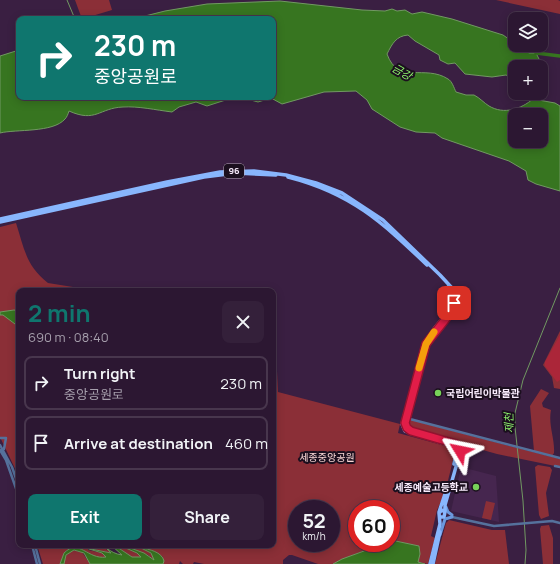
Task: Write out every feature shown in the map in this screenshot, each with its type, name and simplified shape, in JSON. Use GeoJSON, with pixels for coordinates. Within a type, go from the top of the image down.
{"type":"FeatureCollection","features":[{"type":"Feature","properties":{"kind":"main road","name":"96"},"geometry":{"type":"LineString","coordinates":[[0,220],[204,177],[236,173],[267,174],[316,185],[355,204],[381,222],[446,282],[450,290],[452,303]]}},
{"type":"Feature","properties":{"kind":"main road"},"geometry":{"type":"LineString","coordinates":[[431,564],[440,524],[460,453],[460,448],[456,444],[411,431],[406,426],[406,418],[426,344],[448,316],[452,303]]}},
{"type":"Feature","properties":{"kind":"main road"},"geometry":{"type":"LineString","coordinates":[[440,535],[447,491],[457,452],[456,449],[407,433],[403,429],[402,424],[424,343],[452,303]]}},
{"type":"Feature","properties":{"kind":"main road"},"geometry":{"type":"LineString","coordinates":[[446,504],[447,510],[452,516]]}},
{"type":"Feature","properties":{"kind":"main road"},"geometry":{"type":"LineString","coordinates":[[443,514],[452,516]]}},
{"type":"Feature","properties":{"kind":"main road"},"geometry":{"type":"LineString","coordinates":[[431,564],[445,519],[452,516]]}},
{"type":"Feature","properties":{"kind":"street"},"geometry":{"type":"LineString","coordinates":[[406,418],[496,443],[560,458]]}},
{"type":"Feature","properties":{"kind":"street"},"geometry":{"type":"LineString","coordinates":[[0,438],[6,438],[3,445],[5,453]]}},
{"type":"Feature","properties":{"kind":"street"},"geometry":{"type":"LineString","coordinates":[[0,445],[16,478]]}},
{"type":"Feature","properties":{"kind":"street"},"geometry":{"type":"LineString","coordinates":[[0,450],[6,460],[16,487]]}},
{"type":"Feature","properties":{"kind":"street"},"geometry":{"type":"LineString","coordinates":[[554,466],[560,467]]}},
{"type":"Feature","properties":{"kind":"street"},"geometry":{"type":"LineString","coordinates":[[452,516],[503,527],[546,522],[560,523]]}},
{"type":"Feature","properties":{"kind":"street"},"geometry":{"type":"LineString","coordinates":[[34,548],[38,564]]}},
{"type":"Feature","properties":{"kind":"shaded area"},"geometry":{"type":"Polygon","coordinates":[[[560,335],[560,380],[557,382],[545,366],[545,362],[560,335]]]}},
{"type":"Feature","properties":{"kind":"shaded area","name":"세종예술고등학교"},"geometry":{"type":"Polygon","coordinates":[[[461,467],[496,476],[499,522],[451,511],[461,467]]]}},
{"type":"Feature","properties":{"kind":"green space"},"geometry":{"type":"Polygon","coordinates":[[[75,0],[109,0],[112,10],[92,16],[81,16],[75,0]]]}},
{"type":"Feature","properties":{"kind":"green space"},"geometry":{"type":"Polygon","coordinates":[[[496,0],[558,0],[560,1],[560,14],[496,0]]]}},
{"type":"Feature","properties":{"kind":"green space"},"geometry":{"type":"Polygon","coordinates":[[[16,223],[30,263],[48,283],[79,288],[16,288],[16,471],[0,437],[0,227],[16,223]]]}},
{"type":"Feature","properties":{"kind":"green space"},"geometry":{"type":"Polygon","coordinates":[[[560,331],[560,389],[554,388],[552,377],[543,365],[560,331]]]}},
{"type":"Feature","properties":{"kind":"green space","name":"세종중앙공원"},"geometry":{"type":"Polygon","coordinates":[[[276,350],[278,392],[400,424],[398,433],[453,448],[455,452],[445,493],[437,510],[431,536],[435,538],[428,564],[418,562],[420,554],[419,546],[400,542],[400,500],[348,500],[348,552],[361,552],[333,564],[318,564],[289,555],[283,560],[283,564],[204,564],[194,562],[193,564],[183,564],[180,561],[179,564],[163,564],[163,557],[157,553],[145,549],[154,556],[154,560],[148,555],[130,548],[276,548],[276,350]]]}},
{"type":"Feature","properties":{"kind":"green space"},"geometry":{"type":"Polygon","coordinates":[[[541,389],[549,393],[542,403],[543,407],[551,410],[550,421],[554,447],[554,453],[552,456],[534,451],[530,406],[541,389]]]}},
{"type":"Feature","properties":{"kind":"green space"},"geometry":{"type":"Polygon","coordinates":[[[407,419],[560,459],[560,467],[497,454],[415,431],[408,427],[407,419]]]}},
{"type":"Feature","properties":{"kind":"green space"},"geometry":{"type":"Polygon","coordinates":[[[538,465],[550,467],[552,470],[546,493],[549,516],[541,519],[539,515],[535,467],[538,465]]]}},
{"type":"Feature","properties":{"kind":"green space"},"geometry":{"type":"Polygon","coordinates":[[[486,501],[495,503],[491,520],[482,518],[486,501]]]}},
{"type":"Feature","properties":{"kind":"green space"},"geometry":{"type":"Polygon","coordinates":[[[449,520],[492,530],[505,530],[509,564],[435,564],[446,523],[449,520]]]}},
{"type":"Feature","properties":{"kind":"green space"},"geometry":{"type":"Polygon","coordinates":[[[549,525],[553,538],[553,564],[543,564],[540,529],[541,526],[549,525]]]}},
{"type":"Feature","properties":{"kind":"green space"},"geometry":{"type":"Polygon","coordinates":[[[38,548],[74,548],[69,549],[64,553],[60,564],[43,564],[38,548]]]}},
{"type":"Feature","properties":{"kind":"green space"},"geometry":{"type":"Polygon","coordinates":[[[79,548],[88,548],[88,550],[102,553],[106,557],[93,556],[79,548]]]}},
{"type":"Feature","properties":{"kind":"green space"},"geometry":{"type":"Polygon","coordinates":[[[88,548],[103,548],[111,553],[88,548]]]}},
{"type":"Feature","properties":{"kind":"green space"},"geometry":{"type":"Polygon","coordinates":[[[118,548],[129,549],[141,557],[132,557],[118,548]]]}},
{"type":"Feature","properties":{"kind":"green space"},"geometry":{"type":"Polygon","coordinates":[[[71,550],[82,552],[90,564],[64,564],[64,558],[71,550]]]}},
{"type":"Feature","properties":{"kind":"water","name":"금강"},"geometry":{"type":"Polygon","coordinates":[[[280,1],[362,10],[405,10],[412,14],[422,12],[452,19],[503,35],[508,38],[508,52],[536,53],[540,60],[508,60],[508,76],[506,75],[492,77],[465,74],[455,63],[448,64],[440,60],[439,55],[415,41],[408,35],[397,39],[387,54],[392,63],[398,69],[405,72],[430,73],[439,75],[452,83],[456,92],[466,95],[474,95],[495,109],[508,110],[508,148],[548,148],[548,108],[518,108],[532,100],[555,103],[560,106],[560,191],[528,180],[526,171],[509,161],[442,138],[435,133],[416,132],[400,127],[372,109],[367,100],[356,91],[324,92],[282,104],[275,100],[276,100],[276,16],[145,16],[207,4],[280,1]]]}},
{"type":"Feature","properties":{"kind":"water"},"geometry":{"type":"Polygon","coordinates":[[[16,51],[16,100],[226,100],[207,106],[196,102],[179,107],[172,112],[123,107],[85,116],[69,111],[65,119],[52,127],[0,133],[0,56],[16,51]]]}},
{"type":"Feature","properties":{"kind":"water"},"geometry":{"type":"Polygon","coordinates":[[[251,100],[264,100],[258,102],[251,100]]]}},
{"type":"Feature","properties":{"kind":"water"},"geometry":{"type":"Polygon","coordinates":[[[16,310],[16,325],[3,315],[0,315],[0,312],[16,310]]]}},
{"type":"Feature","properties":{"kind":"water"},"geometry":{"type":"Polygon","coordinates":[[[400,542],[419,546],[420,554],[418,562],[425,564],[333,564],[361,552],[400,552],[400,542]]]}},
{"type":"Feature","properties":{"kind":"water"},"geometry":{"type":"Polygon","coordinates":[[[79,548],[94,556],[100,557],[106,557],[102,553],[86,548],[111,553],[106,548],[114,553],[122,555],[114,548],[118,548],[132,557],[141,557],[137,553],[126,548],[130,548],[144,553],[154,560],[151,553],[141,548],[148,549],[161,555],[164,561],[163,564],[90,564],[84,553],[74,550],[66,555],[64,564],[60,564],[64,553],[69,549],[79,548]]]}},
{"type":"Feature","properties":{"kind":"waterway"},"geometry":{"type":"LineString","coordinates":[[67,0],[74,16]]}},
{"type":"Feature","properties":{"kind":"waterway"},"geometry":{"type":"LineString","coordinates":[[536,53],[560,56]]}},
{"type":"Feature","properties":{"kind":"waterway","name":"제천"},"geometry":{"type":"LineString","coordinates":[[525,564],[526,550],[523,501],[515,427],[515,413],[523,380],[560,288]]}},
{"type":"Feature","properties":{"kind":"slow traffic"},"geometry":{"type":"LineString","coordinates":[[419,368],[426,344],[434,332]]}},
{"type":"Feature","properties":{"kind":"place","name":"국립어린이박물관"},"geometry":{"type":"Point","coordinates":[438,393]}},
{"type":"Feature","properties":{"kind":"place","name":"세종예술고등학교"},"geometry":{"type":"Point","coordinates":[476,487]}},
{"type":"Feature","properties":{"kind":"route"},"geometry":{"type":"LineString","coordinates":[[454,303],[448,316],[426,344],[405,423],[408,430],[456,444],[460,448],[460,451]]}}]}
